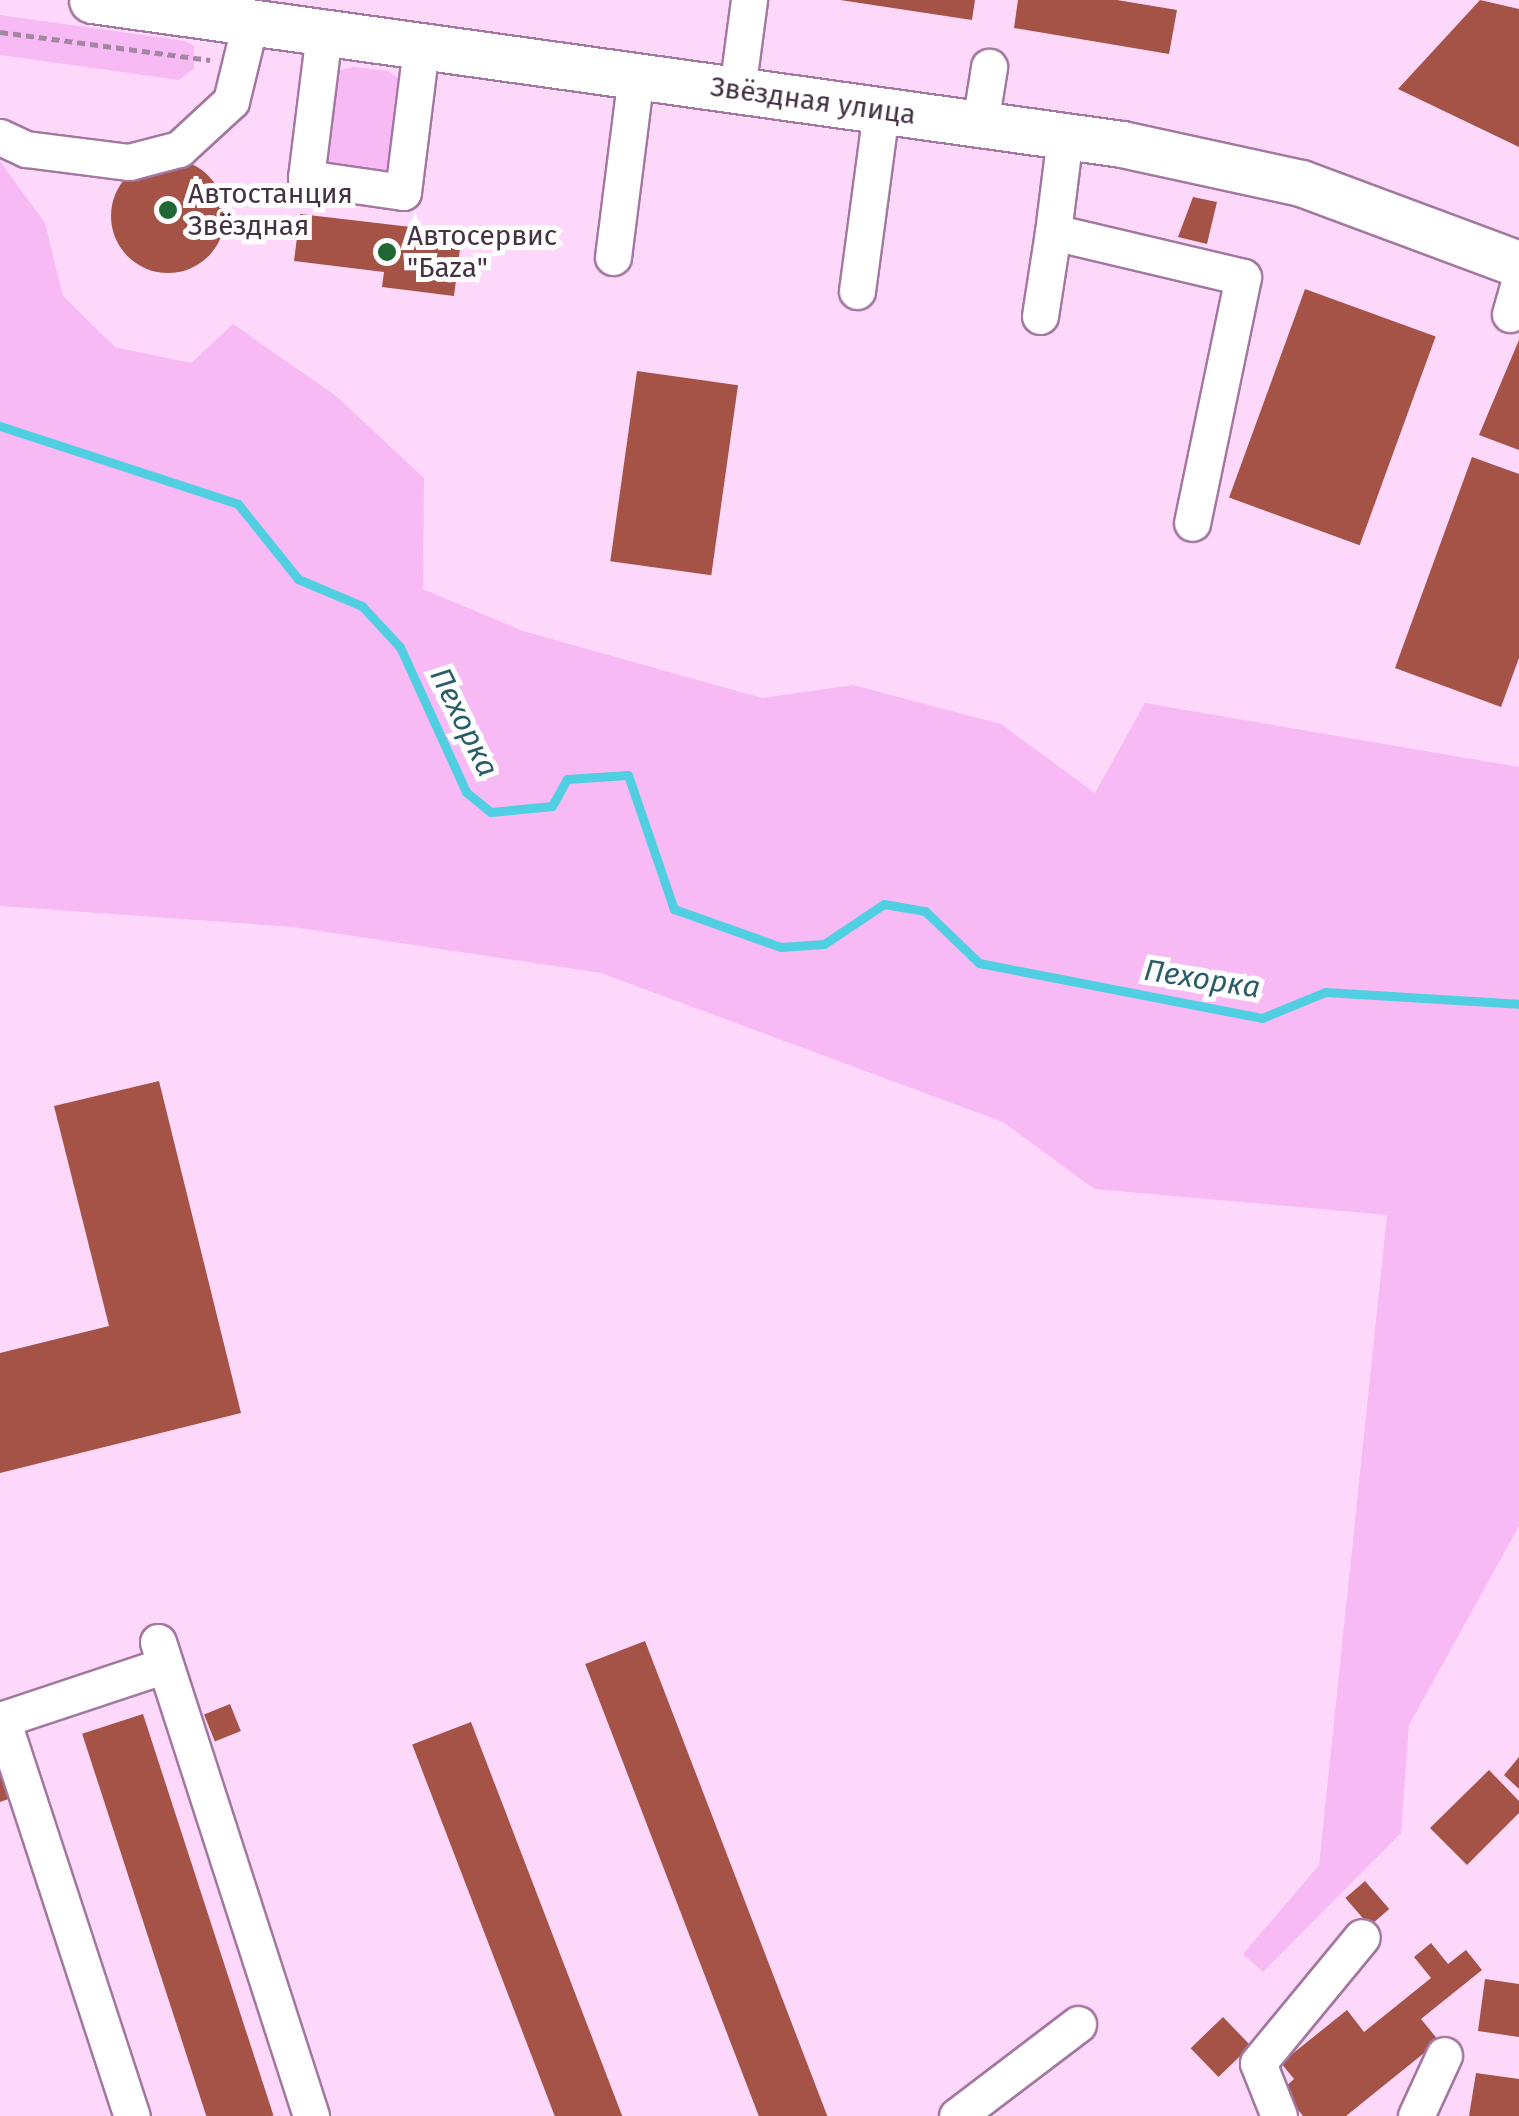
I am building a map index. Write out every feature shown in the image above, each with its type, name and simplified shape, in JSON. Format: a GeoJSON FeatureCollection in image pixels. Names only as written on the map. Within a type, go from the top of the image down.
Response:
{"type":"FeatureCollection","features":[{"type":"Feature","properties":{"kind":"main road","name":"Звёздная улица"},"geometry":{"type":"LineString","coordinates":[[92,0],[247,44],[324,34],[1065,136],[1301,183],[1519,264]]}},
{"type":"Feature","properties":{"kind":"lane"},"geometry":{"type":"LineString","coordinates":[[737,90],[749,0]]}},
{"type":"Feature","properties":{"kind":"lane"},"geometry":{"type":"LineString","coordinates":[[324,34],[306,178],[402,192],[421,47]]}},
{"type":"Feature","properties":{"kind":"lane"},"geometry":{"type":"LineString","coordinates":[[0,137],[26,149],[129,162],[179,149],[231,101],[247,44]]}},
{"type":"Feature","properties":{"kind":"lane"},"geometry":{"type":"LineString","coordinates":[[980,124],[989,67]]}},
{"type":"Feature","properties":{"kind":"lane"},"geometry":{"type":"LineString","coordinates":[[613,257],[636,76]]}},
{"type":"Feature","properties":{"kind":"lane"},"geometry":{"type":"LineString","coordinates":[[857,291],[881,110]]}},
{"type":"Feature","properties":{"kind":"lane"},"geometry":{"type":"LineString","coordinates":[[1040,316],[1065,136]]}},
{"type":"Feature","properties":{"kind":"lane"},"geometry":{"type":"LineString","coordinates":[[1053,232],[1243,278],[1192,522]]}},
{"type":"Feature","properties":{"kind":"lane"},"geometry":{"type":"LineString","coordinates":[[132,2116],[1,1719],[161,1653],[312,2116]]}},
{"type":"Feature","properties":{"kind":"lane"},"geometry":{"type":"LineString","coordinates":[[1279,2116],[1258,2063],[1362,1937]]}},
{"type":"Feature","properties":{"kind":"lane"},"geometry":{"type":"LineString","coordinates":[[956,2116],[1078,2024]]}},
{"type":"Feature","properties":{"kind":"lane"},"geometry":{"type":"LineString","coordinates":[[1416,2116],[1444,2055]]}},
{"type":"Feature","properties":{"kind":"path"},"geometry":{"type":"LineString","coordinates":[[0,32],[247,44]]}},
{"type":"Feature","properties":{"kind":"shaded area"},"geometry":{"type":"Polygon","coordinates":[[[0,15],[185,41],[194,46],[194,69],[179,80],[0,55],[0,15]]]}},
{"type":"Feature","properties":{"kind":"shaded area"},"geometry":{"type":"Polygon","coordinates":[[[354,67],[387,71],[399,78],[403,92],[393,157],[386,169],[372,173],[340,169],[327,161],[324,148],[333,82],[340,70],[354,67]]]}},
{"type":"Feature","properties":{"kind":"shaded area"},"geometry":{"type":"Polygon","coordinates":[[[0,161],[45,223],[63,296],[115,347],[191,363],[233,324],[336,396],[424,478],[423,589],[523,631],[762,698],[853,685],[1001,724],[1095,793],[1145,703],[1519,767],[1519,1526],[1409,1725],[1401,1833],[1263,1972],[1243,1954],[1319,1865],[1387,1215],[1094,1189],[1003,1122],[601,973],[293,927],[0,906],[0,161]]]}},
{"type":"Feature","properties":{"kind":"building"},"geometry":{"type":"Polygon","coordinates":[[[840,0],[975,0],[972,20],[840,0]]]}},
{"type":"Feature","properties":{"kind":"building"},"geometry":{"type":"Polygon","coordinates":[[[1018,0],[1117,0],[1177,10],[1169,54],[1014,28],[1018,0]]]}},
{"type":"Feature","properties":{"kind":"building"},"geometry":{"type":"Polygon","coordinates":[[[1480,0],[1519,9],[1519,147],[1398,89],[1480,0]]]}},
{"type":"Feature","properties":{"kind":"building","name":"Автостанция Звёздная"},"geometry":{"type":"Polygon","coordinates":[[[168,159],[190,163],[209,175],[221,194],[225,216],[221,238],[209,257],[190,269],[168,273],[146,269],[127,257],[115,238],[111,216],[115,194],[127,175],[146,163],[168,159]]]}},
{"type":"Feature","properties":{"kind":"building"},"geometry":{"type":"Polygon","coordinates":[[[1193,197],[1217,202],[1207,244],[1178,237],[1193,197]]]}},
{"type":"Feature","properties":{"kind":"building"},"geometry":{"type":"Polygon","coordinates":[[[300,214],[462,233],[454,296],[382,287],[384,272],[294,261],[300,214]]]}},
{"type":"Feature","properties":{"kind":"building"},"geometry":{"type":"Polygon","coordinates":[[[1305,289],[1436,337],[1360,545],[1229,498],[1305,289]]]}},
{"type":"Feature","properties":{"kind":"building"},"geometry":{"type":"Polygon","coordinates":[[[1519,340],[1519,450],[1479,435],[1519,340]]]}},
{"type":"Feature","properties":{"kind":"building"},"geometry":{"type":"Polygon","coordinates":[[[637,371],[738,385],[711,575],[610,561],[637,371]]]}},
{"type":"Feature","properties":{"kind":"building"},"geometry":{"type":"Polygon","coordinates":[[[1472,457],[1519,474],[1519,658],[1501,707],[1395,668],[1472,457]]]}},
{"type":"Feature","properties":{"kind":"building"},"geometry":{"type":"Polygon","coordinates":[[[159,1081],[241,1413],[0,1473],[0,1353],[109,1326],[54,1106],[159,1081]]]}},
{"type":"Feature","properties":{"kind":"building"},"geometry":{"type":"Polygon","coordinates":[[[645,1641],[827,2116],[759,2116],[585,1664],[645,1641]]]}},
{"type":"Feature","properties":{"kind":"building"},"geometry":{"type":"Polygon","coordinates":[[[230,1704],[241,1731],[215,1741],[204,1714],[230,1704]]]}},
{"type":"Feature","properties":{"kind":"building"},"geometry":{"type":"Polygon","coordinates":[[[143,1714],[273,2115],[206,2116],[82,1734],[143,1714]]]}},
{"type":"Feature","properties":{"kind":"building"},"geometry":{"type":"Polygon","coordinates":[[[471,1722],[622,2116],[555,2116],[412,1745],[471,1722]]]}},
{"type":"Feature","properties":{"kind":"building"},"geometry":{"type":"Polygon","coordinates":[[[1519,1757],[1519,1789],[1504,1775],[1519,1757]]]}},
{"type":"Feature","properties":{"kind":"building"},"geometry":{"type":"Polygon","coordinates":[[[5,1770],[14,1797],[0,1802],[0,1771],[5,1770]]]}},
{"type":"Feature","properties":{"kind":"building"},"geometry":{"type":"Polygon","coordinates":[[[1489,1770],[1519,1801],[1519,1813],[1467,1865],[1430,1828],[1489,1770]]]}},
{"type":"Feature","properties":{"kind":"building"},"geometry":{"type":"Polygon","coordinates":[[[1365,1881],[1389,1909],[1370,1926],[1345,1898],[1365,1881]]]}},
{"type":"Feature","properties":{"kind":"building"},"geometry":{"type":"Polygon","coordinates":[[[1431,1943],[1448,1964],[1466,1950],[1482,1970],[1421,2019],[1439,2041],[1346,2116],[1303,2116],[1282,2090],[1294,2079],[1281,2063],[1347,2010],[1364,2032],[1431,1978],[1414,1957],[1431,1943]]]}},
{"type":"Feature","properties":{"kind":"building"},"geometry":{"type":"Polygon","coordinates":[[[1485,1979],[1519,1984],[1519,2037],[1478,2031],[1485,1979]]]}},
{"type":"Feature","properties":{"kind":"building"},"geometry":{"type":"Polygon","coordinates":[[[1223,2017],[1251,2046],[1218,2077],[1191,2048],[1223,2017]]]}},
{"type":"Feature","properties":{"kind":"building"},"geometry":{"type":"Polygon","coordinates":[[[1476,2073],[1519,2079],[1519,2116],[1469,2116],[1476,2073]]]}},
{"type":"Feature","properties":{"kind":"waterway","name":"Пехорка"},"geometry":{"type":"LineString","coordinates":[[0,426],[238,504],[298,579],[362,606],[400,647],[466,792],[491,812],[552,806],[567,779],[628,775],[674,909],[781,947],[824,944],[884,904],[925,911],[979,963],[1262,1018],[1325,992],[1519,1004]]}},
{"type":"Feature","properties":{"kind":"place","name":"Автостанция Звёздная"},"geometry":{"type":"Point","coordinates":[168,210]}},
{"type":"Feature","properties":{"kind":"place","name":"Автосервис \"Баzа\""},"geometry":{"type":"Point","coordinates":[387,252]}}]}
